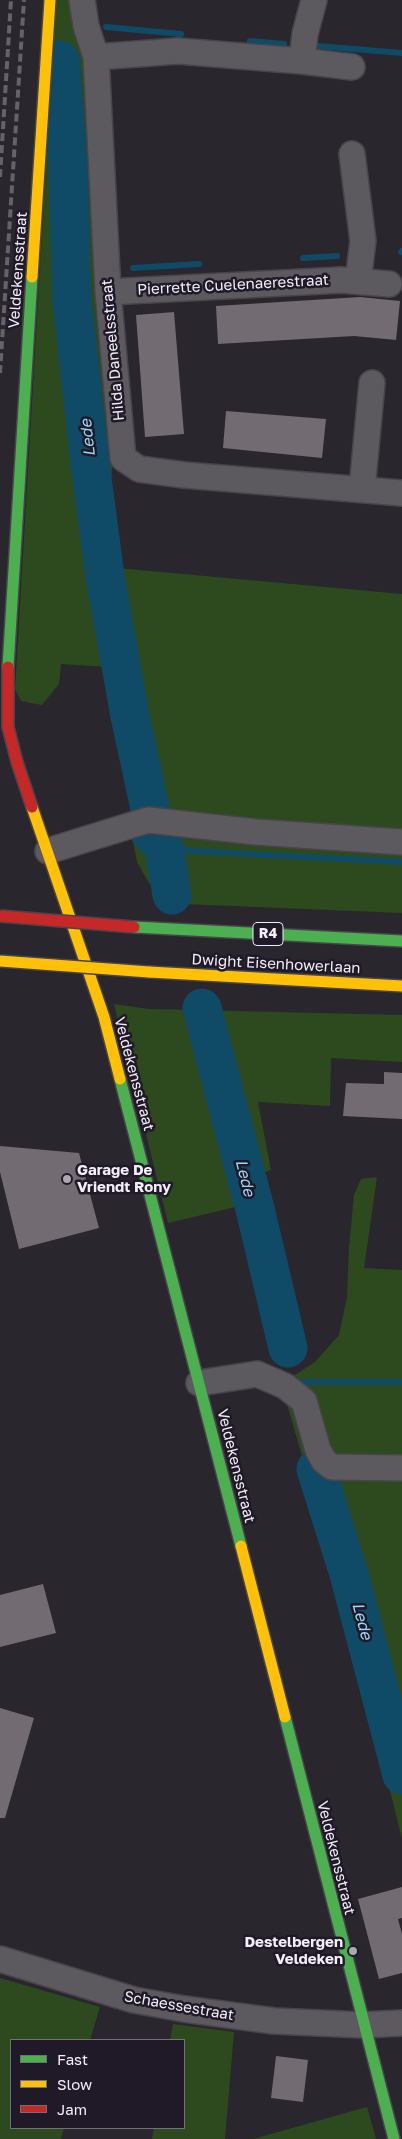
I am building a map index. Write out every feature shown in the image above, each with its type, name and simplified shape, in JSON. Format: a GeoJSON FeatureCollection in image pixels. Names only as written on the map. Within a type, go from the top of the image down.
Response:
{"type":"FeatureCollection","features":[{"type":"Feature","properties":{"kind":"main road","name":"Veldekensstraat"},"geometry":{"type":"LineString","coordinates":[[50,0],[7,677],[8,727],[17,762],[104,1017],[394,2139]]}},
{"type":"Feature","properties":{"kind":"main road","name":"Dwight Eisenhowerlaan"},"geometry":{"type":"LineString","coordinates":[[0,916],[134,927],[402,941]]}},
{"type":"Feature","properties":{"kind":"main road","name":"Dwight Eisenhowerlaan"},"geometry":{"type":"LineString","coordinates":[[0,962],[402,986]]}},
{"type":"Feature","properties":{"kind":"street","name":"Hilda Daneelsstraat"},"geometry":{"type":"LineString","coordinates":[[82,0],[86,26],[96,57],[108,292],[123,458],[139,469],[184,475],[402,493]]}},
{"type":"Feature","properties":{"kind":"street"},"geometry":{"type":"LineString","coordinates":[[302,61],[305,34],[314,0]]}},
{"type":"Feature","properties":{"kind":"street"},"geometry":{"type":"LineString","coordinates":[[96,57],[178,51],[352,67]]}},
{"type":"Feature","properties":{"kind":"street"},"geometry":{"type":"LineString","coordinates":[[352,154],[363,241],[358,281]]}},
{"type":"Feature","properties":{"kind":"street","name":"Pierrette Cuelenaerestraat"},"geometry":{"type":"LineString","coordinates":[[108,292],[341,280],[389,284]]}},
{"type":"Feature","properties":{"kind":"street"},"geometry":{"type":"LineString","coordinates":[[362,489],[372,383]]}},
{"type":"Feature","properties":{"kind":"street"},"geometry":{"type":"LineString","coordinates":[[48,851],[148,820],[256,832],[402,842]]}},
{"type":"Feature","properties":{"kind":"street"},"geometry":{"type":"LineString","coordinates":[[199,1382],[257,1374],[285,1386],[304,1401],[318,1450],[324,1461],[332,1467],[402,1468]]}},
{"type":"Feature","properties":{"kind":"street","name":"Schaessestraat"},"geometry":{"type":"LineString","coordinates":[[0,1959],[134,2000],[176,2008],[274,2021],[363,2025],[402,2023]]}},
{"type":"Feature","properties":{"kind":"green space"},"geometry":{"type":"Polygon","coordinates":[[[56,0],[73,0],[87,50],[113,450],[106,567],[402,594],[402,913],[185,904],[159,900],[137,862],[132,835],[141,669],[61,664],[59,684],[42,705],[21,701],[15,689],[56,0]]]}},
{"type":"Feature","properties":{"kind":"green space"},"geometry":{"type":"Polygon","coordinates":[[[114,1004],[149,1009],[402,1015],[402,1062],[331,1058],[330,1106],[258,1102],[271,1170],[240,1181],[244,1205],[168,1223],[114,1004]]]}},
{"type":"Feature","properties":{"kind":"green space"},"geometry":{"type":"Polygon","coordinates":[[[377,1177],[364,1268],[402,1270],[402,1839],[334,1565],[281,1384],[315,1362],[339,1335],[347,1297],[354,1195],[361,1179],[377,1177]]]}},
{"type":"Feature","properties":{"kind":"green space"},"geometry":{"type":"Polygon","coordinates":[[[0,1978],[100,2007],[90,2039],[10,2039],[10,2129],[64,2129],[61,2139],[0,2139],[0,1978]]]}},
{"type":"Feature","properties":{"kind":"green space"},"geometry":{"type":"Polygon","coordinates":[[[173,2024],[234,2032],[225,2139],[152,2139],[154,2129],[185,2129],[185,2039],[170,2039],[173,2024]]]}},
{"type":"Feature","properties":{"kind":"green space"},"geometry":{"type":"Polygon","coordinates":[[[367,2107],[376,2139],[253,2139],[367,2107]]]}},
{"type":"Feature","properties":{"kind":"building"},"geometry":{"type":"Polygon","coordinates":[[[360,297],[400,301],[396,340],[354,336],[218,344],[216,306],[360,297]]]}},
{"type":"Feature","properties":{"kind":"building"},"geometry":{"type":"Polygon","coordinates":[[[174,312],[184,434],[145,437],[136,315],[174,312]]]}},
{"type":"Feature","properties":{"kind":"building"},"geometry":{"type":"Polygon","coordinates":[[[226,411],[326,419],[322,458],[223,448],[226,411]]]}},
{"type":"Feature","properties":{"kind":"building"},"geometry":{"type":"Polygon","coordinates":[[[384,1072],[402,1073],[402,1119],[343,1116],[346,1083],[384,1084],[384,1072]]]}},
{"type":"Feature","properties":{"kind":"building"},"geometry":{"type":"Polygon","coordinates":[[[0,1146],[79,1153],[99,1228],[19,1249],[0,1172],[0,1146]]]}},
{"type":"Feature","properties":{"kind":"building"},"geometry":{"type":"Polygon","coordinates":[[[43,1584],[56,1633],[0,1647],[0,1595],[43,1584]]]}},
{"type":"Feature","properties":{"kind":"building"},"geometry":{"type":"Polygon","coordinates":[[[0,1708],[34,1718],[5,1818],[0,1818],[0,1708]]]}},
{"type":"Feature","properties":{"kind":"building"},"geometry":{"type":"Polygon","coordinates":[[[402,1887],[402,1918],[398,1919],[402,1934],[402,1973],[379,1979],[358,1899],[402,1887]]]}},
{"type":"Feature","properties":{"kind":"building"},"geometry":{"type":"Polygon","coordinates":[[[276,2056],[308,2060],[303,2102],[271,2098],[276,2056]]]}},
{"type":"Feature","properties":{"kind":"waterway"},"geometry":{"type":"LineString","coordinates":[[106,27],[181,34]]}},
{"type":"Feature","properties":{"kind":"waterway"},"geometry":{"type":"LineString","coordinates":[[250,41],[284,44]]}},
{"type":"Feature","properties":{"kind":"waterway"},"geometry":{"type":"LineString","coordinates":[[318,46],[402,53]]}},
{"type":"Feature","properties":{"kind":"waterway","name":"Lede"},"geometry":{"type":"LineString","coordinates":[[60,60],[68,161],[72,299],[90,463],[105,576],[130,716],[151,813]]}},
{"type":"Feature","properties":{"kind":"waterway"},"geometry":{"type":"LineString","coordinates":[[303,258],[337,256]]}},
{"type":"Feature","properties":{"kind":"waterway"},"geometry":{"type":"LineString","coordinates":[[133,268],[199,264]]}},
{"type":"Feature","properties":{"kind":"waterway","name":"Lede"},"geometry":{"type":"LineString","coordinates":[[149,831],[164,847],[172,895]]}},
{"type":"Feature","properties":{"kind":"waterway"},"geometry":{"type":"LineString","coordinates":[[164,847],[192,851],[402,862]]}},
{"type":"Feature","properties":{"kind":"waterway","name":"Lede"},"geometry":{"type":"LineString","coordinates":[[202,1008],[255,1209],[288,1348]]}},
{"type":"Feature","properties":{"kind":"waterway"},"geometry":{"type":"LineString","coordinates":[[295,1382],[402,1382]]}},
{"type":"Feature","properties":{"kind":"waterway","name":"Lede"},"geometry":{"type":"LineString","coordinates":[[316,1469],[349,1574],[402,1775]]}},
{"type":"Feature","properties":{"kind":"railway"},"geometry":{"type":"LineString","coordinates":[[0,177],[11,0]]}},
{"type":"Feature","properties":{"kind":"railway"},"geometry":{"type":"LineString","coordinates":[[0,373],[24,0]]}},
{"type":"Feature","properties":{"kind":"traffic: fast"},"geometry":{"type":"LineString","coordinates":[[8,667],[32,277]]}},
{"type":"Feature","properties":{"kind":"traffic: fast"},"geometry":{"type":"LineString","coordinates":[[134,927],[402,941]]}},
{"type":"Feature","properties":{"kind":"traffic: fast"},"geometry":{"type":"LineString","coordinates":[[120,1079],[241,1546]]}},
{"type":"Feature","properties":{"kind":"traffic: fast"},"geometry":{"type":"LineString","coordinates":[[285,1717],[394,2139]]}},
{"type":"Feature","properties":{"kind":"traffic: slow"},"geometry":{"type":"LineString","coordinates":[[32,277],[50,0]]}},
{"type":"Feature","properties":{"kind":"traffic: slow"},"geometry":{"type":"LineString","coordinates":[[32,807],[104,1017],[120,1079]]}},
{"type":"Feature","properties":{"kind":"traffic: slow"},"geometry":{"type":"LineString","coordinates":[[0,961],[149,972]]}},
{"type":"Feature","properties":{"kind":"traffic: slow"},"geometry":{"type":"LineString","coordinates":[[149,972],[402,986]]}},
{"type":"Feature","properties":{"kind":"traffic: slow"},"geometry":{"type":"LineString","coordinates":[[241,1546],[285,1717]]}},
{"type":"Feature","properties":{"kind":"traffic: jam"},"geometry":{"type":"LineString","coordinates":[[8,667],[8,727],[32,807]]}},
{"type":"Feature","properties":{"kind":"traffic: jam"},"geometry":{"type":"LineString","coordinates":[[0,916],[134,927]]}},
{"type":"Feature","properties":{"kind":"place","name":"Garage De Vriendt Rony"},"geometry":{"type":"Point","coordinates":[67,1179]}},
{"type":"Feature","properties":{"kind":"place","name":"Destelbergen Veldeken"},"geometry":{"type":"Point","coordinates":[353,1951]}}]}
